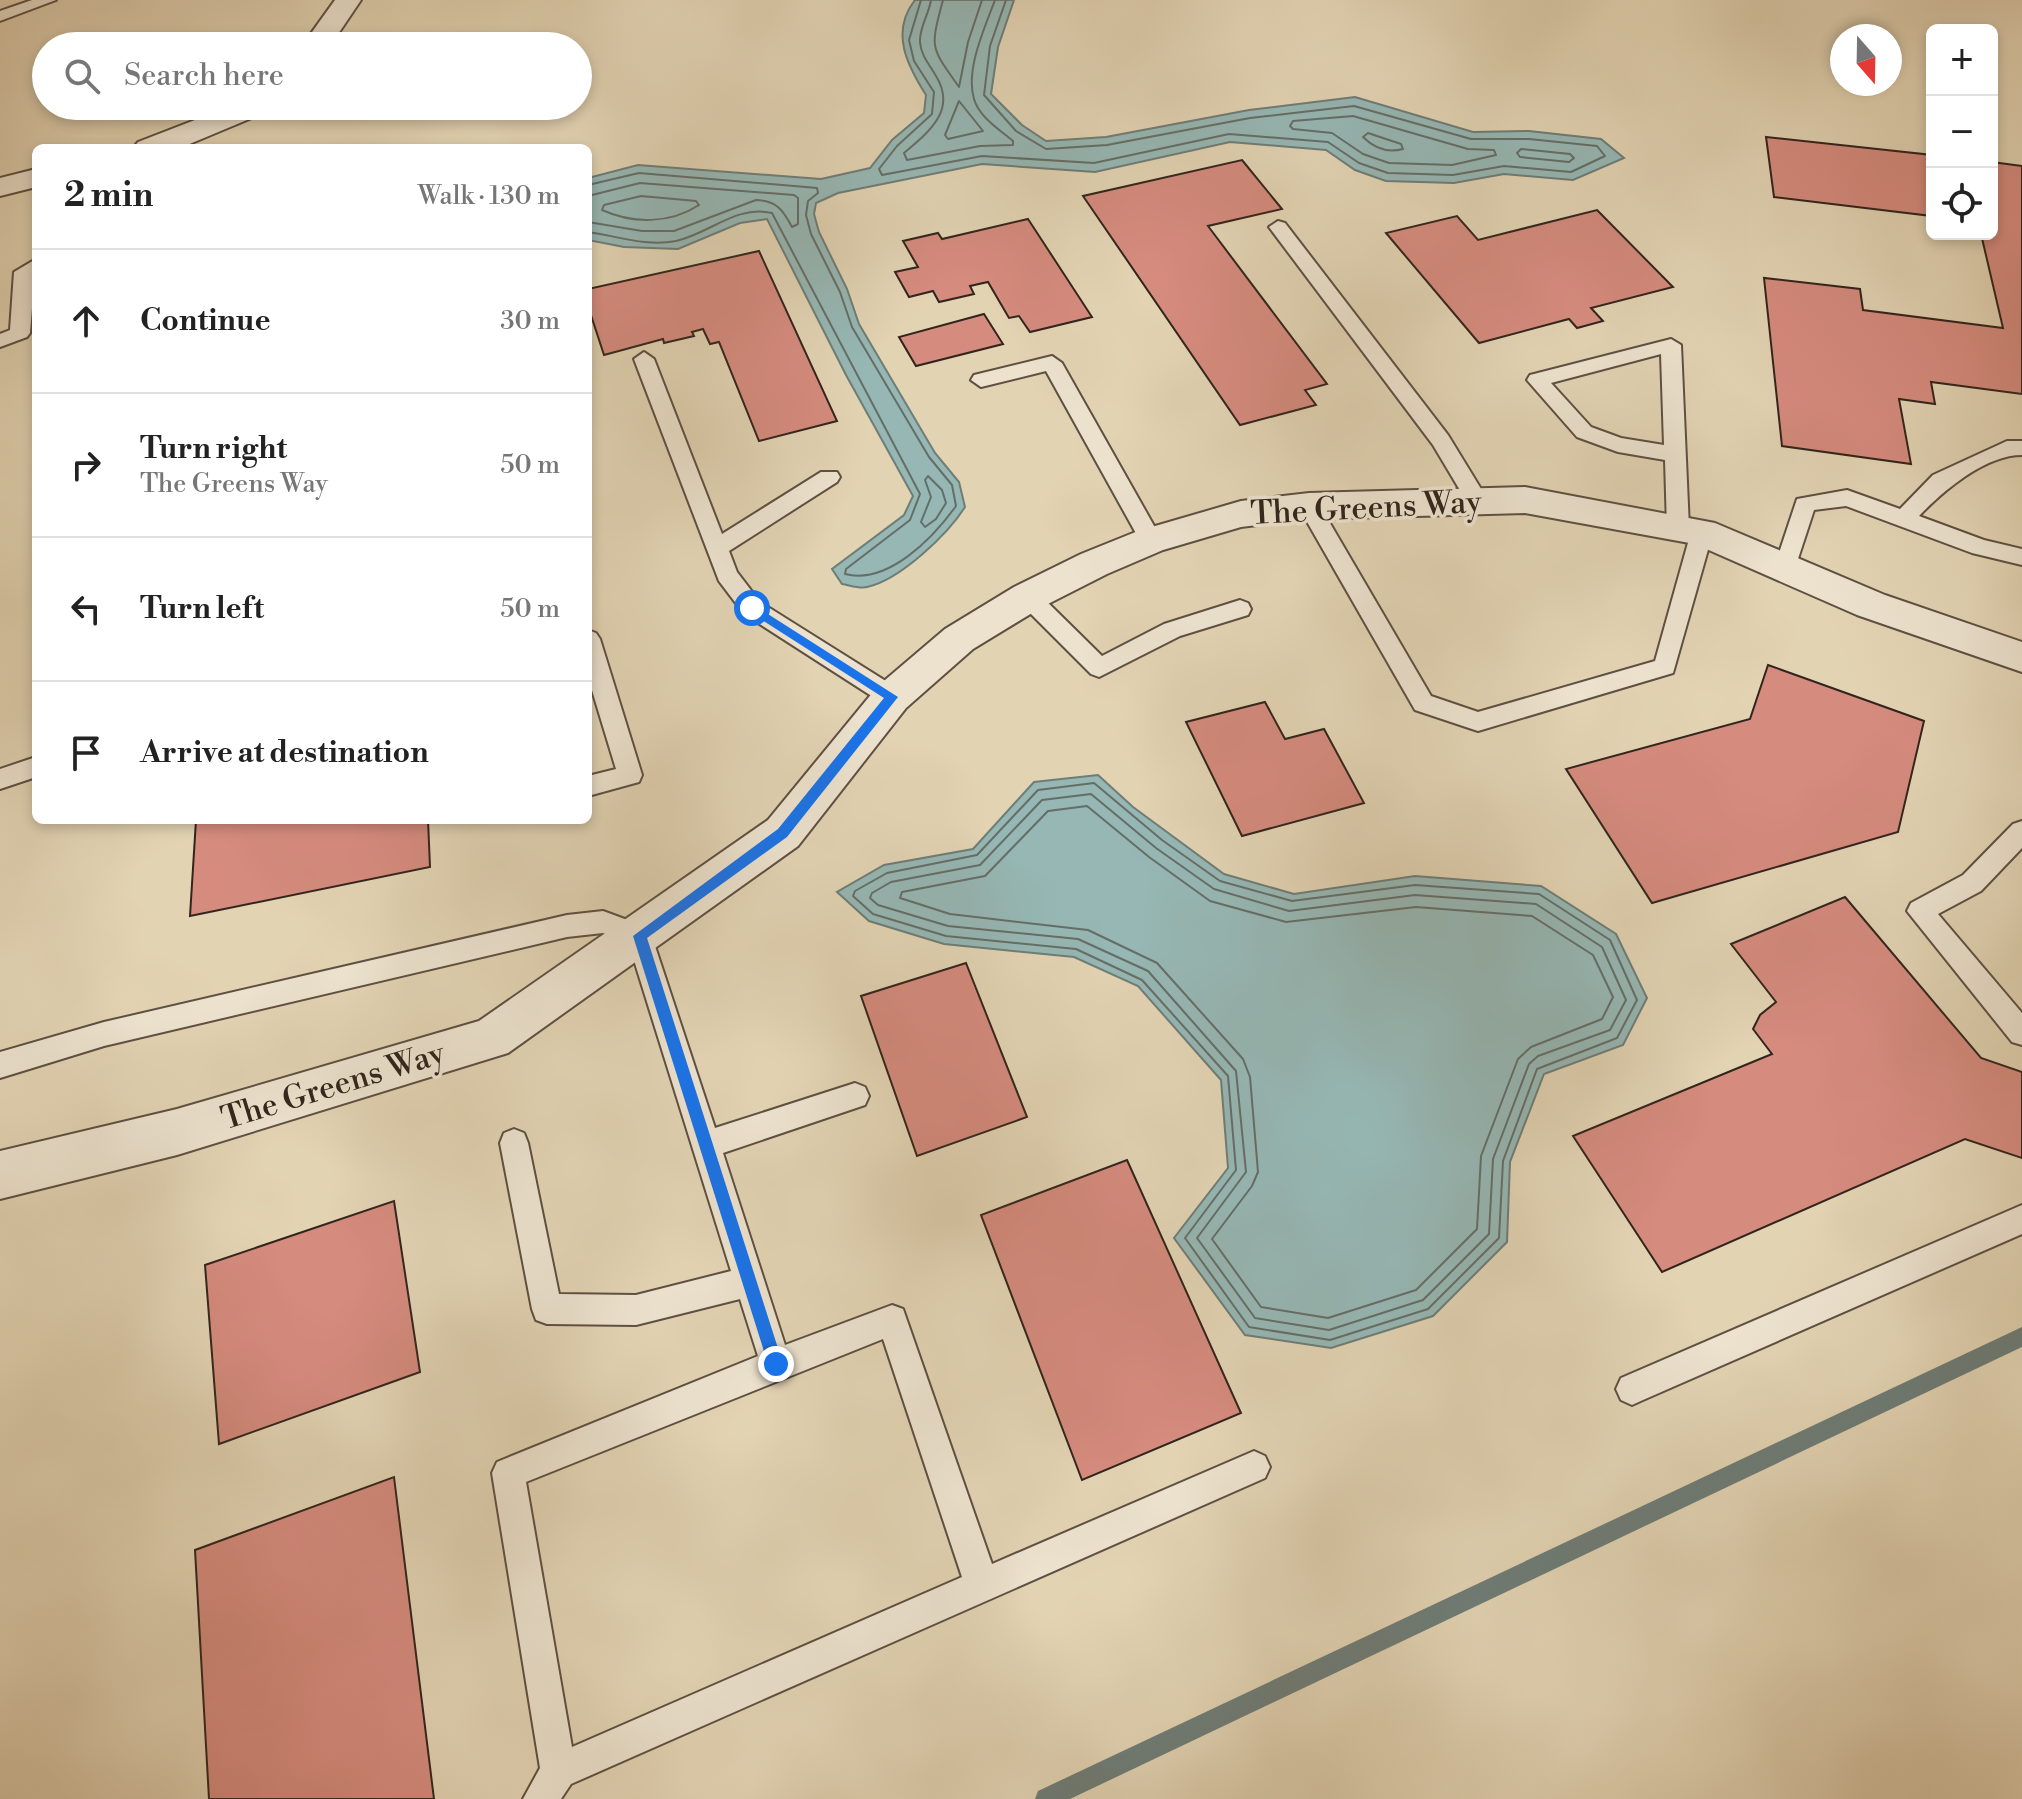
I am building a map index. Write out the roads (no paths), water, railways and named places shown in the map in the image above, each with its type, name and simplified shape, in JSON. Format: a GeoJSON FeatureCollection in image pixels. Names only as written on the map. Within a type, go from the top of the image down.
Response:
{"type":"FeatureCollection","features":[{"type":"Feature","properties":{"kind":"street"},"geometry":{"type":"LineString","coordinates":[[326,32],[348,0]]}},
{"type":"Feature","properties":{"kind":"street"},"geometry":{"type":"LineString","coordinates":[[162,144],[223,120]]}},
{"type":"Feature","properties":{"kind":"street"},"geometry":{"type":"LineString","coordinates":[[0,187],[32,179]]}},
{"type":"Feature","properties":{"kind":"street","name":"The Greens Way"},"geometry":{"type":"LineString","coordinates":[[0,1175],[177,1132],[492,1038],[783,833],[892,697],[959,639],[1028,597],[1151,540],[1241,514],[1309,506],[1525,500],[1690,530],[1871,605],[2022,657]]}},
{"type":"Feature","properties":{"kind":"lane"},"geometry":{"type":"LineString","coordinates":[[0,16],[48,0]]}},
{"type":"Feature","properties":{"kind":"lane"},"geometry":{"type":"LineString","coordinates":[[1278,227],[1441,440],[1478,502]]}},
{"type":"Feature","properties":{"kind":"lane"},"geometry":{"type":"LineString","coordinates":[[0,341],[20,333],[23,272],[32,267]]}},
{"type":"Feature","properties":{"kind":"lane"},"geometry":{"type":"LineString","coordinates":[[1309,506],[1423,703],[1478,722],[1665,667],[1690,530],[1675,454],[1671,345],[1537,380],[1584,432],[1618,445],[1675,454]]}},
{"type":"Feature","properties":{"kind":"lane"},"geometry":{"type":"LineString","coordinates":[[644,359],[727,575],[752,608],[892,697]]}},
{"type":"Feature","properties":{"kind":"lane"},"geometry":{"type":"LineString","coordinates":[[981,380],[1052,363],[1151,540]]}},
{"type":"Feature","properties":{"kind":"lane"},"geometry":{"type":"LineString","coordinates":[[1904,518],[1941,480],[2007,448],[2022,448]]}},
{"type":"Feature","properties":{"kind":"lane"},"geometry":{"type":"LineString","coordinates":[[717,548],[829,477]]}},
{"type":"Feature","properties":{"kind":"lane"},"geometry":{"type":"LineString","coordinates":[[1785,568],[1805,504],[1847,498],[1980,547],[2022,557]]}},
{"type":"Feature","properties":{"kind":"lane"},"geometry":{"type":"LineString","coordinates":[[1028,597],[1099,668],[1172,630],[1240,609]]}},
{"type":"Feature","properties":{"kind":"lane"},"geometry":{"type":"LineString","coordinates":[[592,652],[630,775],[592,785]]}},
{"type":"Feature","properties":{"kind":"lane"},"geometry":{"type":"LineString","coordinates":[[0,779],[32,768]]}},
{"type":"Feature","properties":{"kind":"lane"},"geometry":{"type":"LineString","coordinates":[[2022,831],[1972,883],[1920,911],[2022,1033]]}},
{"type":"Feature","properties":{"kind":"lane"},"geometry":{"type":"LineString","coordinates":[[0,1065],[120,1031],[552,929],[603,922],[640,936],[776,1364]]}},
{"type":"Feature","properties":{"kind":"lane"},"geometry":{"type":"LineString","coordinates":[[706,1145],[855,1096]]}},
{"type":"Feature","properties":{"kind":"lane"},"geometry":{"type":"LineString","coordinates":[[514,1143],[547,1309],[636,1310],[749,1282]]}},
{"type":"Feature","properties":{"kind":"lane"},"geometry":{"type":"LineString","coordinates":[[1632,1389],[2022,1219]]}},
{"type":"Feature","properties":{"kind":"lane"},"geometry":{"type":"LineString","coordinates":[[982,1585],[892,1320],[508,1473],[550,1785],[982,1585],[1254,1467]]}},
{"type":"Feature","properties":{"kind":"water"},"geometry":{"type":"Polygon","coordinates":[[[915,0],[1014,0],[998,47],[991,94],[1022,125],[1046,141],[1106,137],[1249,110],[1355,97],[1473,132],[1529,131],[1601,139],[1624,158],[1573,180],[1504,174],[1454,183],[1386,181],[1355,170],[1326,150],[1230,142],[1095,172],[982,164],[838,193],[816,203],[814,214],[819,232],[847,289],[859,324],[935,453],[959,482],[965,507],[935,542],[894,575],[864,587],[842,584],[832,569],[904,515],[913,496],[846,375],[767,219],[740,223],[678,249],[624,247],[592,241],[592,177],[638,165],[821,179],[870,168],[892,140],[924,113],[926,95],[908,60],[902,36],[908,12],[915,0]]]}},
{"type":"Feature","properties":{"kind":"water"},"geometry":{"type":"Polygon","coordinates":[[[1098,775],[1133,807],[1224,874],[1294,894],[1415,876],[1541,886],[1616,934],[1647,998],[1623,1045],[1544,1074],[1510,1162],[1507,1242],[1433,1316],[1331,1348],[1245,1335],[1174,1238],[1228,1168],[1221,1080],[1138,986],[1074,957],[944,944],[869,921],[837,892],[884,865],[973,849],[1034,782],[1098,775]]]}},
{"type":"Feature","properties":{"kind":"waterway"},"geometry":{"type":"LineString","coordinates":[[1046,1799],[2022,1337]]}}]}
